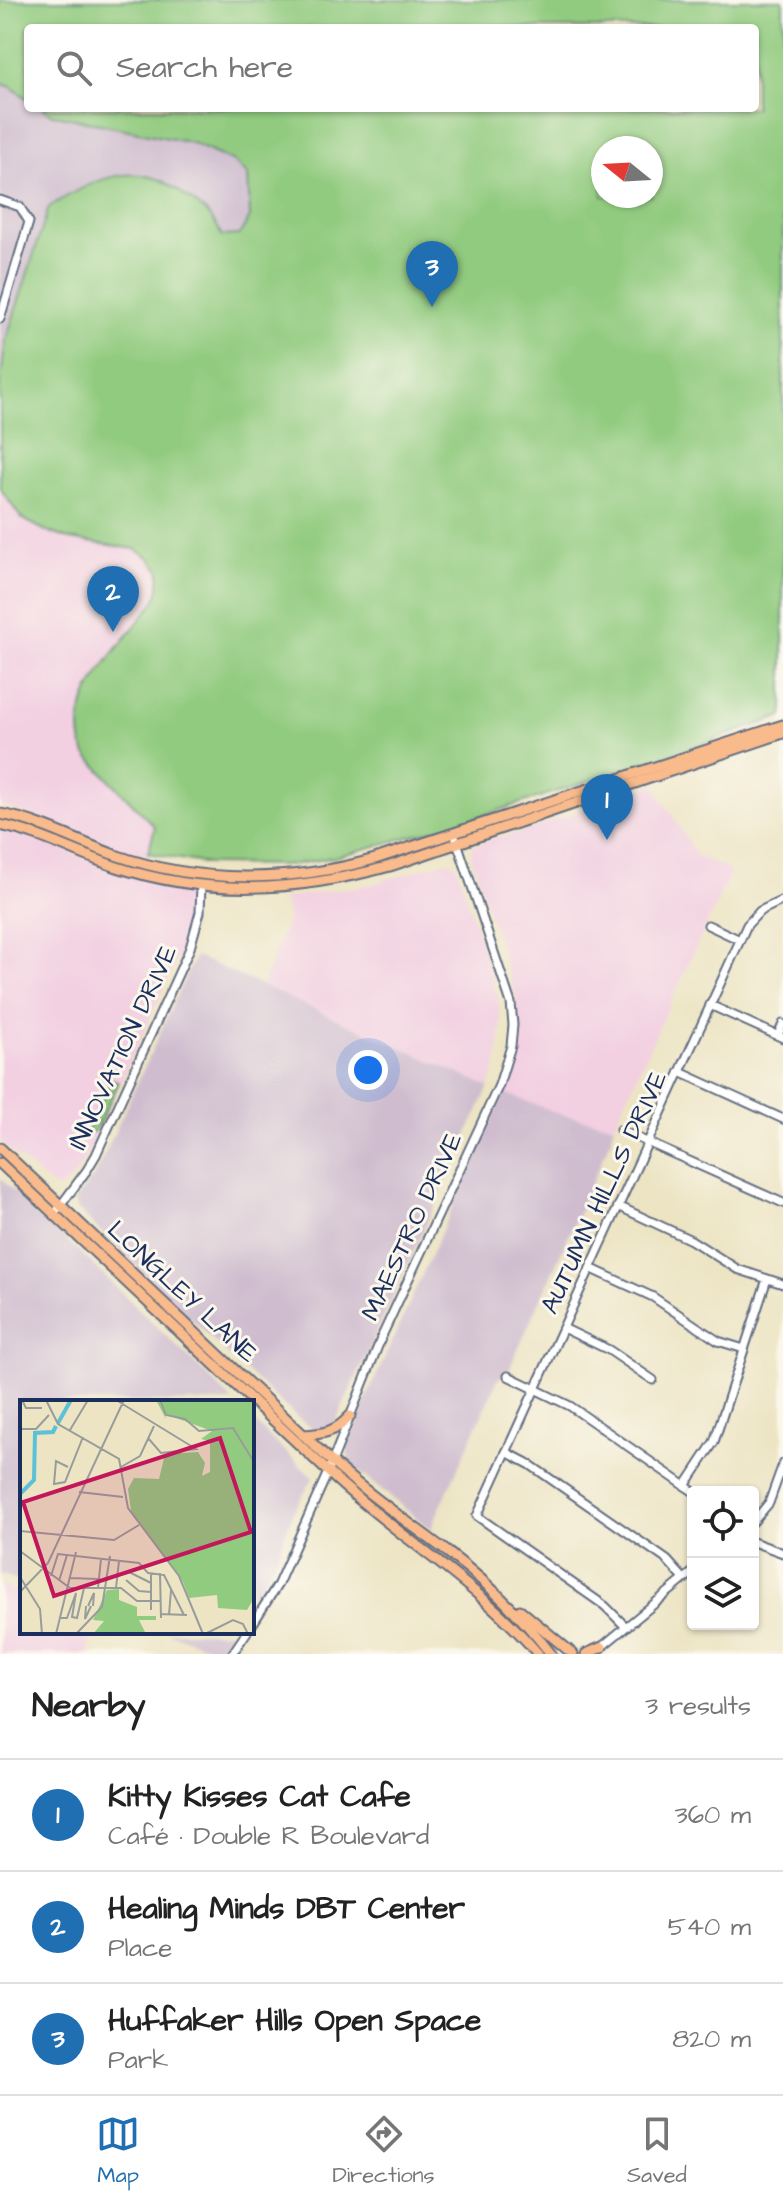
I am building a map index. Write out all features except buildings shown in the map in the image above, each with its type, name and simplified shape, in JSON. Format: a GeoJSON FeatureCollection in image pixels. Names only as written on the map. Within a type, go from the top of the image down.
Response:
{"type":"FeatureCollection","features":[{"type":"Feature","properties":{"kind":"main road"},"geometry":{"type":"LineString","coordinates":[[0,825],[35,833],[130,871],[201,885],[264,888],[322,882],[390,866],[455,838],[783,725]]}},
{"type":"Feature","properties":{"kind":"main road"},"geometry":{"type":"LineString","coordinates":[[0,814],[38,823],[99,849],[169,869],[226,876],[281,876],[338,869],[455,838],[783,733]]}},
{"type":"Feature","properties":{"kind":"main road","name":"LONGLEY LANE"},"geometry":{"type":"LineString","coordinates":[[0,1148],[303,1435],[356,1498],[476,1590],[538,1654]]}},
{"type":"Feature","properties":{"kind":"main road","name":"LONGLEY LANE"},"geometry":{"type":"LineString","coordinates":[[0,1163],[330,1467],[450,1554],[488,1587],[551,1654]]}},
{"type":"Feature","properties":{"kind":"main road"},"geometry":{"type":"LineString","coordinates":[[303,1435],[331,1432],[350,1416]]}},
{"type":"Feature","properties":{"kind":"main road"},"geometry":{"type":"LineString","coordinates":[[488,1587],[573,1654]]}},
{"type":"Feature","properties":{"kind":"main road"},"geometry":{"type":"LineString","coordinates":[[586,1654],[597,1652]]}},
{"type":"Feature","properties":{"kind":"street"},"geometry":{"type":"LineString","coordinates":[[0,200],[20,207],[29,222],[0,319]]}},
{"type":"Feature","properties":{"kind":"street","name":"MAESTRO DRIVE"},"geometry":{"type":"LineString","coordinates":[[254,1622],[273,1593],[330,1467],[382,1336],[499,1085],[511,1046],[513,1025],[510,998],[455,838]]}},
{"type":"Feature","properties":{"kind":"street","name":"INNOVATION DRIVE"},"geometry":{"type":"LineString","coordinates":[[54,1214],[96,1155],[190,948],[200,912],[201,885]]}},
{"type":"Feature","properties":{"kind":"street","name":"AUTUMN HILLS DRIVE"},"geometry":{"type":"LineString","coordinates":[[626,1627],[605,1606],[477,1516],[740,940],[753,918],[767,906],[783,900]]}},
{"type":"Feature","properties":{"kind":"street"},"geometry":{"type":"LineString","coordinates":[[708,925],[740,940]]}},
{"type":"Feature","properties":{"kind":"street"},"geometry":{"type":"LineString","coordinates":[[710,1005],[780,1037],[783,1024]]}},
{"type":"Feature","properties":{"kind":"street"},"geometry":{"type":"LineString","coordinates":[[680,1072],[783,1119]]}},
{"type":"Feature","properties":{"kind":"street"},"geometry":{"type":"LineString","coordinates":[[620,1130],[783,1203]]}},
{"type":"Feature","properties":{"kind":"street"},"geometry":{"type":"LineString","coordinates":[[618,1206],[691,1240],[729,1265],[783,1284]]}},
{"type":"Feature","properties":{"kind":"street"},"geometry":{"type":"LineString","coordinates":[[590,1268],[653,1297],[709,1336],[744,1349]]}},
{"type":"Feature","properties":{"kind":"street"},"geometry":{"type":"LineString","coordinates":[[508,1376],[570,1406],[685,1486],[714,1442],[767,1279]]}},
{"type":"Feature","properties":{"kind":"street"},"geometry":{"type":"LineString","coordinates":[[563,1328],[609,1350],[653,1380]]}},
{"type":"Feature","properties":{"kind":"street"},"geometry":{"type":"LineString","coordinates":[[506,1452],[529,1464],[667,1560],[684,1579]]}},
{"type":"Feature","properties":{"kind":"street"},"geometry":{"type":"LineString","coordinates":[[759,1515],[769,1503],[783,1464]]}},
{"type":"Feature","properties":{"kind":"street"},"geometry":{"type":"LineString","coordinates":[[759,1544],[783,1553]]}},
{"type":"Feature","properties":{"kind":"street"},"geometry":{"type":"LineString","coordinates":[[597,1652],[687,1577]]}},
{"type":"Feature","properties":{"kind":"street"},"geometry":{"type":"LineString","coordinates":[[232,1654],[246,1634]]}},
{"type":"Feature","properties":{"kind":"shaded area"},"geometry":{"type":"Polygon","coordinates":[[[0,83],[24,96],[24,112],[48,112],[192,143],[234,162],[248,175],[250,217],[239,235],[222,236],[216,222],[165,182],[150,177],[126,175],[49,207],[6,340],[0,384],[0,83]]]}},
{"type":"Feature","properties":{"kind":"shaded area"},"geometry":{"type":"Polygon","coordinates":[[[0,488],[21,518],[135,549],[150,558],[160,571],[157,596],[106,663],[81,708],[79,722],[86,755],[155,827],[147,857],[94,842],[36,816],[0,806],[0,488]]]}},
{"type":"Feature","properties":{"kind":"shaded area"},"geometry":{"type":"Polygon","coordinates":[[[653,784],[697,856],[728,869],[730,874],[614,1125],[560,1114],[504,1093],[518,1042],[515,996],[471,850],[473,846],[519,833],[653,784]]]}},
{"type":"Feature","properties":{"kind":"shaded area"},"geometry":{"type":"Polygon","coordinates":[[[0,829],[36,838],[123,873],[187,891],[194,899],[184,944],[89,1152],[72,1179],[61,1188],[53,1187],[0,1142],[0,829]]]}},
{"type":"Feature","properties":{"kind":"shaded area"},"geometry":{"type":"Polygon","coordinates":[[[447,861],[457,868],[497,994],[500,1040],[496,1068],[489,1087],[262,986],[288,919],[283,898],[370,885],[447,861]]]}},
{"type":"Feature","properties":{"kind":"shaded area"},"geometry":{"type":"Polygon","coordinates":[[[195,956],[489,1087],[337,1419],[332,1426],[319,1430],[305,1424],[238,1364],[75,1205],[75,1200],[94,1176],[103,1158],[195,956]]]}},
{"type":"Feature","properties":{"kind":"shaded area"},"geometry":{"type":"Polygon","coordinates":[[[504,1093],[560,1114],[614,1125],[612,1137],[509,1370],[497,1381],[432,1526],[433,1531],[351,1465],[347,1449],[371,1388],[504,1093]]]}},
{"type":"Feature","properties":{"kind":"shaded area"},"geometry":{"type":"Polygon","coordinates":[[[0,1178],[34,1210],[35,1216],[80,1252],[232,1400],[20,1400],[20,1581],[0,1574],[0,1178]]]}},
{"type":"Feature","properties":{"kind":"shaded area"},"geometry":{"type":"Polygon","coordinates":[[[254,1422],[313,1478],[293,1512],[280,1548],[254,1601],[254,1422]]]}},
{"type":"Feature","properties":{"kind":"shaded area"},"geometry":{"type":"Polygon","coordinates":[[[0,1585],[20,1592],[20,1634],[93,1634],[88,1654],[0,1654],[0,1585]]]}},
{"type":"Feature","properties":{"kind":"shaded area"},"geometry":{"type":"Polygon","coordinates":[[[172,1634],[232,1634],[220,1651],[172,1634]]]}},
{"type":"Feature","properties":{"kind":"green space"},"geometry":{"type":"Polygon","coordinates":[[[0,0],[783,0],[783,716],[460,823],[335,857],[291,865],[207,864],[148,853],[155,827],[86,755],[80,736],[80,718],[85,701],[103,667],[156,599],[160,571],[150,558],[135,549],[69,539],[46,531],[21,518],[0,488],[0,384],[6,340],[49,207],[104,179],[134,175],[150,176],[165,182],[197,204],[215,223],[222,236],[239,235],[250,217],[248,175],[234,162],[192,143],[48,112],[759,112],[759,24],[24,24],[24,96],[0,83],[0,0]]]}},
{"type":"Feature","properties":{"kind":"green space"},"geometry":{"type":"Polygon","coordinates":[[[111,1079],[119,1082],[96,1130],[87,1132],[111,1079]]]}},
{"type":"Feature","properties":{"kind":"place","name":"Huffaker Hills Open Space"},"geometry":{"type":"Point","coordinates":[432,307]}},
{"type":"Feature","properties":{"kind":"place","name":"Healing Minds DBT Center"},"geometry":{"type":"Point","coordinates":[113,632]}},
{"type":"Feature","properties":{"kind":"place","name":"Kitty Kisses Cat Cafe"},"geometry":{"type":"Point","coordinates":[607,840]}}]}
